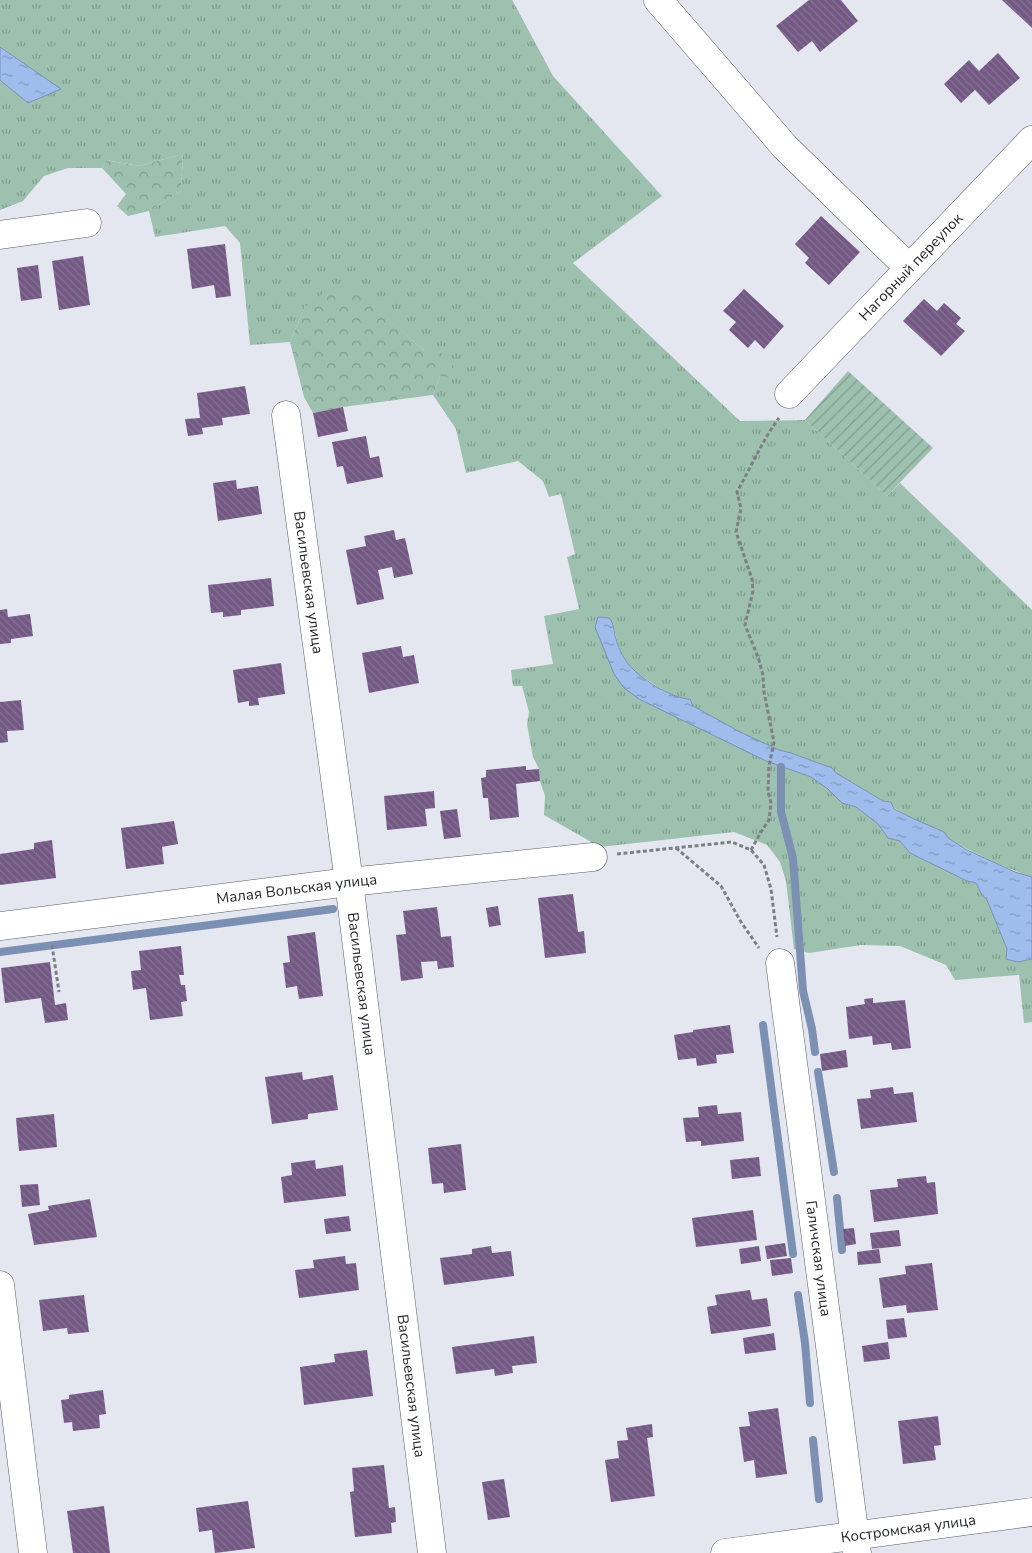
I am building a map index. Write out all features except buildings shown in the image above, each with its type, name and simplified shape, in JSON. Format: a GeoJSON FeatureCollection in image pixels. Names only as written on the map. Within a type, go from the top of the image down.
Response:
{"type":"FeatureCollection","features":[{"type":"Feature","properties":{"kind":"street"},"geometry":{"type":"LineString","coordinates":[[658,0],[785,147],[909,268]]}},
{"type":"Feature","properties":{"kind":"street","name":"Нагорный переулок"},"geometry":{"type":"LineString","coordinates":[[789,394],[1032,140]]}},
{"type":"Feature","properties":{"kind":"street"},"geometry":{"type":"LineString","coordinates":[[0,235],[87,223]]}},
{"type":"Feature","properties":{"kind":"street","name":"Васильевская улица"},"geometry":{"type":"LineString","coordinates":[[286,415],[349,882],[432,1553]]}},
{"type":"Feature","properties":{"kind":"street","name":"Малая Вольская улица"},"geometry":{"type":"LineString","coordinates":[[0,926],[349,882],[593,857]]}},
{"type":"Feature","properties":{"kind":"street","name":"Галичская улица"},"geometry":{"type":"LineString","coordinates":[[780,963],[856,1545]]}},
{"type":"Feature","properties":{"kind":"street"},"geometry":{"type":"LineString","coordinates":[[0,1285],[33,1553]]}},
{"type":"Feature","properties":{"kind":"street","name":"Костромская улица"},"geometry":{"type":"LineString","coordinates":[[725,1553],[856,1545],[1032,1512]]}},
{"type":"Feature","properties":{"kind":"path"},"geometry":{"type":"LineString","coordinates":[[751,850],[760,832],[769,820],[769,766],[774,742],[764,692],[763,675],[745,625],[753,591],[752,579],[736,532],[741,508],[737,492],[765,438],[780,416],[789,394]]}},
{"type":"Feature","properties":{"kind":"path"},"geometry":{"type":"LineString","coordinates":[[593,857],[732,842],[751,850],[764,866],[771,889],[780,963]]}},
{"type":"Feature","properties":{"kind":"path"},"geometry":{"type":"LineString","coordinates":[[676,848],[721,886],[741,922],[758,947],[780,963]]}},
{"type":"Feature","properties":{"kind":"path"},"geometry":{"type":"LineString","coordinates":[[53,952],[59,992]]}},
{"type":"Feature","properties":{"kind":"green space"},"geometry":{"type":"Polygon","coordinates":[[[0,0],[512,0],[553,76],[662,196],[573,263],[740,421],[805,420],[887,496],[900,483],[1032,610],[1032,877],[996,863],[961,846],[894,808],[891,802],[883,801],[836,773],[832,768],[779,750],[742,733],[693,706],[690,699],[676,696],[659,688],[637,674],[630,667],[620,649],[613,623],[598,617],[639,699],[766,761],[811,777],[828,789],[842,803],[856,807],[878,824],[888,837],[900,841],[910,853],[967,881],[976,883],[987,900],[1007,949],[1006,959],[1018,962],[1032,959],[1032,1022],[1024,1023],[1019,975],[955,980],[946,965],[900,946],[861,945],[809,953],[794,949],[786,881],[780,862],[767,845],[734,832],[600,847],[544,815],[545,796],[540,781],[539,769],[533,757],[527,724],[529,712],[522,686],[513,686],[511,670],[553,664],[544,616],[579,609],[567,557],[575,554],[561,494],[549,497],[543,481],[518,461],[466,473],[456,429],[433,395],[440,376],[440,351],[424,351],[357,291],[305,307],[290,342],[250,345],[240,243],[225,226],[155,237],[149,211],[181,191],[183,154],[139,166],[106,160],[102,168],[68,168],[44,176],[23,201],[0,210],[0,80],[28,103],[60,89],[0,47],[0,0]]]}},
{"type":"Feature","properties":{"kind":"green space"},"geometry":{"type":"Polygon","coordinates":[[[183,154],[181,191],[149,211],[128,216],[117,206],[126,194],[102,168],[106,160],[139,166],[183,154]]]}},
{"type":"Feature","properties":{"kind":"green space"},"geometry":{"type":"Polygon","coordinates":[[[357,290],[424,351],[440,351],[458,371],[454,377],[440,376],[433,395],[313,413],[304,397],[290,342],[305,307],[324,293],[357,290]]]}},
{"type":"Feature","properties":{"kind":"green space"},"geometry":{"type":"Polygon","coordinates":[[[848,371],[933,448],[887,496],[805,420],[848,371]]]}},
{"type":"Feature","properties":{"kind":"water"},"geometry":{"type":"Polygon","coordinates":[[[0,47],[61,89],[28,103],[0,80],[0,47]]]}},
{"type":"Feature","properties":{"kind":"water"},"geometry":{"type":"Polygon","coordinates":[[[598,617],[611,620],[617,643],[625,659],[638,674],[652,684],[668,693],[690,699],[693,706],[742,733],[779,750],[832,768],[836,773],[883,801],[891,802],[894,809],[944,832],[948,838],[967,850],[1015,872],[1032,877],[1032,959],[1018,962],[1006,959],[1007,949],[987,900],[976,883],[967,881],[910,853],[900,841],[888,838],[878,824],[856,807],[842,803],[828,789],[811,777],[766,761],[639,699],[624,688],[614,674],[595,627],[598,617]]]}},
{"type":"Feature","properties":{"kind":"waterway"},"geometry":{"type":"LineString","coordinates":[[781,767],[781,812],[793,858],[803,991],[815,1052]]}},
{"type":"Feature","properties":{"kind":"waterway"},"geometry":{"type":"LineString","coordinates":[[0,952],[333,909]]}},
{"type":"Feature","properties":{"kind":"waterway"},"geometry":{"type":"LineString","coordinates":[[763,1025],[793,1254]]}},
{"type":"Feature","properties":{"kind":"waterway"},"geometry":{"type":"LineString","coordinates":[[818,1072],[834,1172]]}},
{"type":"Feature","properties":{"kind":"waterway"},"geometry":{"type":"LineString","coordinates":[[837,1198],[842,1250]]}},
{"type":"Feature","properties":{"kind":"waterway"},"geometry":{"type":"LineString","coordinates":[[798,1295],[805,1343],[810,1403]]}},
{"type":"Feature","properties":{"kind":"waterway"},"geometry":{"type":"LineString","coordinates":[[813,1440],[819,1499]]}}]}
